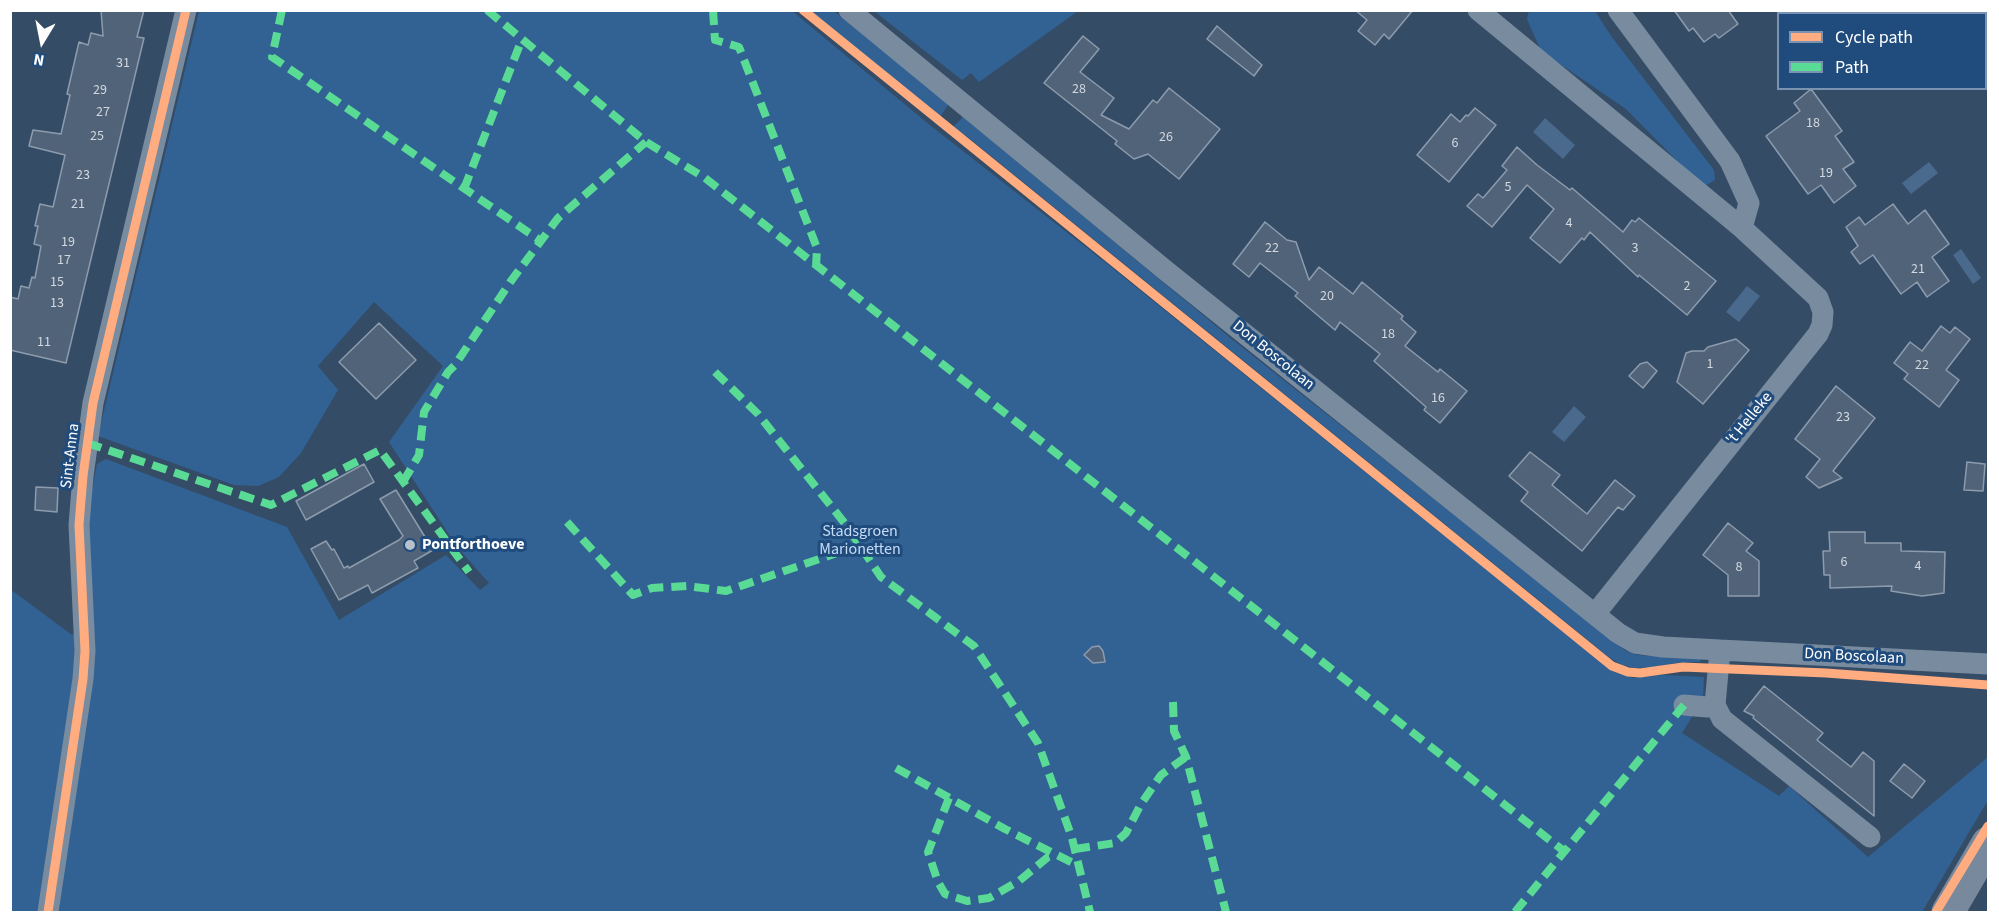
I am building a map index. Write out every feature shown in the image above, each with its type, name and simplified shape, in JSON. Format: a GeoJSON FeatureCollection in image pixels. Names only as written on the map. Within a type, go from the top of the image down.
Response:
{"type":"FeatureCollection","features":[{"type":"Feature","properties":{"kind":"main road"},"geometry":{"type":"LineString","coordinates":[[1948,912],[1989,843]]}},
{"type":"Feature","properties":{"kind":"main road"},"geometry":{"type":"LineString","coordinates":[[1972,912],[1989,885]]}},
{"type":"Feature","properties":{"kind":"street","name":"Sint-Anna"},"geometry":{"type":"LineString","coordinates":[[48,912],[83,679],[85,651],[79,525],[90,421],[186,10]]}},
{"type":"Feature","properties":{"kind":"street","name":"Don Boscolaan"},"geometry":{"type":"LineString","coordinates":[[849,10],[1166,270],[1618,633],[1635,643],[1720,650],[1989,664]]}},
{"type":"Feature","properties":{"kind":"street"},"geometry":{"type":"LineString","coordinates":[[1618,10],[1730,161],[1749,203],[1742,228]]}},
{"type":"Feature","properties":{"kind":"street","name":"'t Helleke"},"geometry":{"type":"LineString","coordinates":[[1492,15],[1742,228],[1818,298],[1823,312],[1822,325],[1818,334],[1595,614]]}},
{"type":"Feature","properties":{"kind":"street"},"geometry":{"type":"LineString","coordinates":[[1720,650],[1715,705],[1722,719],[1870,837]]}},
{"type":"Feature","properties":{"kind":"street"},"geometry":{"type":"LineString","coordinates":[[1684,705],[1707,707],[1715,705]]}},
{"type":"Feature","properties":{"kind":"green space","name":"Stadsgroen Marionetten"},"geometry":{"type":"Polygon","coordinates":[[[199,11],[792,11],[931,126],[1106,263],[1612,671],[1633,678],[1662,675],[1704,677],[1703,699],[1682,733],[1779,796],[1789,786],[1868,857],[1988,757],[1988,800],[1922,912],[11,912],[10,589],[72,635],[93,613],[88,508],[97,464],[106,459],[287,527],[339,620],[446,555],[480,590],[489,583],[457,547],[389,442],[443,366],[374,302],[318,366],[338,390],[301,453],[279,477],[258,486],[234,485],[98,436],[199,11]]]}},
{"type":"Feature","properties":{"kind":"green space"},"geometry":{"type":"Polygon","coordinates":[[[809,11],[834,11],[949,103],[940,117],[809,11]]]}},
{"type":"Feature","properties":{"kind":"green space"},"geometry":{"type":"Polygon","coordinates":[[[874,11],[1078,11],[979,82],[971,73],[962,80],[874,11]]]}},
{"type":"Feature","properties":{"kind":"green space"},"geometry":{"type":"Polygon","coordinates":[[[1529,11],[1595,11],[1611,36],[1714,170],[1715,180],[1705,186],[1691,175],[1626,109],[1541,51],[1527,19],[1529,11]]]}},
{"type":"Feature","properties":{"kind":"green space"},"geometry":{"type":"Polygon","coordinates":[[[963,117],[1233,340],[1626,651],[1638,655],[1701,659],[1700,662],[1635,668],[1622,665],[1610,658],[953,127],[963,117]]]}},
{"type":"Feature","properties":{"kind":"shaded area"},"geometry":{"type":"Polygon","coordinates":[[[1545,118],[1575,145],[1563,159],[1533,132],[1545,118]]]}},
{"type":"Feature","properties":{"kind":"shaded area"},"geometry":{"type":"Polygon","coordinates":[[[1929,162],[1938,173],[1911,194],[1902,183],[1929,162]]]}},
{"type":"Feature","properties":{"kind":"shaded area"},"geometry":{"type":"Polygon","coordinates":[[[1961,249],[1981,278],[1973,284],[1953,255],[1961,249]]]}},
{"type":"Feature","properties":{"kind":"shaded area"},"geometry":{"type":"Polygon","coordinates":[[[1747,286],[1760,296],[1739,322],[1726,312],[1747,286]]]}},
{"type":"Feature","properties":{"kind":"shaded area"},"geometry":{"type":"Polygon","coordinates":[[[1574,406],[1586,417],[1564,442],[1552,432],[1574,406]]]}},
{"type":"Feature","properties":{"kind":"building"},"geometry":{"type":"Polygon","coordinates":[[[101,10],[144,10],[137,37],[144,38],[66,363],[10,350],[10,297],[18,299],[21,286],[29,288],[32,277],[35,278],[41,246],[34,244],[40,204],[53,207],[65,155],[29,146],[33,130],[61,134],[79,42],[88,45],[91,33],[103,36],[101,10]]]}},
{"type":"Feature","properties":{"kind":"building"},"geometry":{"type":"Polygon","coordinates":[[[1355,10],[1413,10],[1389,39],[1384,34],[1375,45],[1358,31],[1367,20],[1355,10]]]}},
{"type":"Feature","properties":{"kind":"building"},"geometry":{"type":"Polygon","coordinates":[[[1674,10],[1728,10],[1738,24],[1719,38],[1715,34],[1704,42],[1693,28],[1689,31],[1674,10]]]}},
{"type":"Feature","properties":{"kind":"building"},"geometry":{"type":"Polygon","coordinates":[[[1217,26],[1262,65],[1254,76],[1207,39],[1217,26]]]}},
{"type":"Feature","properties":{"kind":"building"},"geometry":{"type":"Polygon","coordinates":[[[1083,36],[1099,49],[1080,72],[1114,98],[1101,115],[1129,129],[1153,100],[1157,103],[1169,88],[1220,129],[1179,179],[1148,154],[1134,159],[1115,144],[1117,141],[1044,83],[1083,36]]]}},
{"type":"Feature","properties":{"kind":"building"},"geometry":{"type":"Polygon","coordinates":[[[1812,90],[1842,131],[1835,136],[1854,162],[1843,169],[1856,186],[1834,203],[1821,185],[1808,194],[1766,136],[1800,111],[1794,103],[1812,90]]]}},
{"type":"Feature","properties":{"kind":"building"},"geometry":{"type":"Polygon","coordinates":[[[1475,108],[1496,125],[1449,182],[1417,155],[1451,114],[1460,122],[1475,108]]]}},
{"type":"Feature","properties":{"kind":"building"},"geometry":{"type":"Polygon","coordinates":[[[1517,147],[1570,190],[1572,188],[1623,232],[1632,220],[1635,222],[1639,218],[1716,281],[1687,315],[1639,275],[1638,277],[1590,232],[1560,263],[1530,238],[1554,209],[1527,185],[1492,227],[1467,206],[1478,194],[1483,198],[1507,170],[1502,166],[1517,147]]]}},
{"type":"Feature","properties":{"kind":"building"},"geometry":{"type":"Polygon","coordinates":[[[1893,204],[1908,224],[1925,210],[1949,244],[1932,257],[1949,281],[1927,297],[1917,282],[1901,294],[1873,255],[1860,264],[1851,252],[1858,246],[1846,227],[1859,217],[1865,225],[1893,204]]]}},
{"type":"Feature","properties":{"kind":"building"},"geometry":{"type":"Polygon","coordinates":[[[1265,222],[1287,240],[1296,242],[1309,280],[1319,267],[1353,294],[1362,282],[1403,316],[1401,319],[1416,332],[1405,346],[1438,372],[1440,369],[1467,391],[1440,423],[1424,410],[1426,407],[1374,361],[1380,354],[1340,322],[1335,330],[1295,296],[1298,293],[1260,263],[1249,277],[1233,264],[1265,222]]]}},
{"type":"Feature","properties":{"kind":"building"},"geometry":{"type":"Polygon","coordinates":[[[379,323],[416,360],[376,399],[339,362],[379,323]]]}},
{"type":"Feature","properties":{"kind":"building"},"geometry":{"type":"Polygon","coordinates":[[[1941,326],[1950,333],[1955,327],[1970,339],[1946,370],[1959,380],[1939,407],[1904,379],[1908,374],[1894,363],[1910,342],[1922,351],[1941,326]]]}},
{"type":"Feature","properties":{"kind":"building"},"geometry":{"type":"Polygon","coordinates":[[[1736,339],[1749,350],[1703,404],[1677,382],[1686,353],[1704,351],[1708,347],[1736,339]]]}},
{"type":"Feature","properties":{"kind":"building"},"geometry":{"type":"Polygon","coordinates":[[[1647,362],[1657,371],[1643,388],[1629,376],[1640,364],[1647,362]]]}},
{"type":"Feature","properties":{"kind":"building"},"geometry":{"type":"Polygon","coordinates":[[[1836,386],[1875,418],[1833,471],[1842,478],[1819,488],[1806,477],[1820,459],[1795,439],[1836,386]]]}},
{"type":"Feature","properties":{"kind":"building"},"geometry":{"type":"Polygon","coordinates":[[[1530,452],[1560,475],[1552,485],[1587,514],[1615,480],[1635,496],[1623,510],[1618,507],[1582,551],[1521,501],[1528,492],[1509,476],[1530,452]]]}},
{"type":"Feature","properties":{"kind":"building"},"geometry":{"type":"Polygon","coordinates":[[[1967,462],[1985,464],[1983,491],[1964,490],[1967,462]]]}},
{"type":"Feature","properties":{"kind":"building"},"geometry":{"type":"Polygon","coordinates":[[[364,464],[374,482],[306,520],[296,501],[364,464]]]}},
{"type":"Feature","properties":{"kind":"building"},"geometry":{"type":"Polygon","coordinates":[[[36,487],[58,488],[57,512],[35,510],[36,487]]]}},
{"type":"Feature","properties":{"kind":"building","name":"Pontforthoeve"},"geometry":{"type":"Polygon","coordinates":[[[396,490],[433,550],[414,561],[418,568],[372,593],[368,585],[339,600],[311,549],[326,541],[332,550],[334,549],[344,568],[348,566],[349,568],[399,540],[403,536],[380,499],[396,490]]]}},
{"type":"Feature","properties":{"kind":"building"},"geometry":{"type":"Polygon","coordinates":[[[1728,523],[1753,543],[1746,551],[1759,561],[1759,596],[1728,596],[1728,575],[1703,555],[1728,523]]]}},
{"type":"Feature","properties":{"kind":"building"},"geometry":{"type":"Polygon","coordinates":[[[1829,532],[1865,532],[1865,543],[1901,543],[1901,551],[1945,552],[1944,593],[1922,596],[1891,591],[1892,586],[1830,588],[1830,575],[1824,575],[1823,551],[1830,551],[1829,532]]]}},
{"type":"Feature","properties":{"kind":"building"},"geometry":{"type":"Polygon","coordinates":[[[1099,646],[1103,651],[1105,662],[1093,663],[1084,655],[1092,647],[1099,646]]]}},
{"type":"Feature","properties":{"kind":"building"},"geometry":{"type":"Polygon","coordinates":[[[1764,686],[1823,733],[1817,740],[1851,767],[1863,752],[1874,761],[1874,816],[1753,718],[1754,716],[1744,711],[1764,686]]]}},
{"type":"Feature","properties":{"kind":"building"},"geometry":{"type":"Polygon","coordinates":[[[1904,764],[1925,781],[1912,798],[1890,781],[1904,764]]]}},
{"type":"Feature","properties":{"kind":"marked path"},"geometry":{"type":"LineString","coordinates":[[282,10],[272,57],[541,241]]}},
{"type":"Feature","properties":{"kind":"marked path"},"geometry":{"type":"LineString","coordinates":[[487,10],[646,142],[705,178],[1565,852]]}},
{"type":"Feature","properties":{"kind":"marked path"},"geometry":{"type":"LineString","coordinates":[[713,10],[715,40],[739,47],[817,248],[816,267]]}},
{"type":"Feature","properties":{"kind":"marked path"},"geometry":{"type":"LineString","coordinates":[[464,189],[522,39]]}},
{"type":"Feature","properties":{"kind":"marked path"},"geometry":{"type":"LineString","coordinates":[[403,482],[419,455],[424,412],[448,372],[511,281],[558,218],[646,142]]}},
{"type":"Feature","properties":{"kind":"marked path"},"geometry":{"type":"LineString","coordinates":[[715,372],[758,414],[846,525],[881,577],[974,646],[1038,743],[1072,838],[1090,912]]}},
{"type":"Feature","properties":{"kind":"marked path"},"geometry":{"type":"LineString","coordinates":[[87,443],[271,505],[380,450],[469,572]]}},
{"type":"Feature","properties":{"kind":"marked path"},"geometry":{"type":"LineString","coordinates":[[567,522],[633,595],[652,588],[687,586],[726,591],[860,545]]}},
{"type":"Feature","properties":{"kind":"marked path"},"geometry":{"type":"LineString","coordinates":[[1173,702],[1174,731],[1186,757],[1226,912]]}},
{"type":"Feature","properties":{"kind":"marked path"},"geometry":{"type":"LineString","coordinates":[[1515,912],[1684,705]]}},
{"type":"Feature","properties":{"kind":"marked path"},"geometry":{"type":"LineString","coordinates":[[1075,849],[1115,843],[1126,833],[1141,804],[1161,775],[1186,757]]}},
{"type":"Feature","properties":{"kind":"marked path"},"geometry":{"type":"LineString","coordinates":[[896,768],[1005,829],[1079,866]]}},
{"type":"Feature","properties":{"kind":"marked path"},"geometry":{"type":"LineString","coordinates":[[949,798],[928,852],[938,882],[945,894],[967,901],[989,898],[1019,881],[1048,857],[1056,854]]}},
{"type":"Feature","properties":{"kind":"cycle path"},"geometry":{"type":"LineString","coordinates":[[48,912],[83,679],[85,651],[79,525],[93,403],[186,10]]}},
{"type":"Feature","properties":{"kind":"cycle path"},"geometry":{"type":"LineString","coordinates":[[803,10],[1612,666],[1628,672],[1640,673],[1683,667],[1826,673],[1988,685]]}},
{"type":"Feature","properties":{"kind":"cycle path"},"geometry":{"type":"LineString","coordinates":[[1936,912],[1988,826]]}},
{"type":"Feature","properties":{"kind":"place","name":"Pontforthoeve"},"geometry":{"type":"Point","coordinates":[410,545]}}]}
